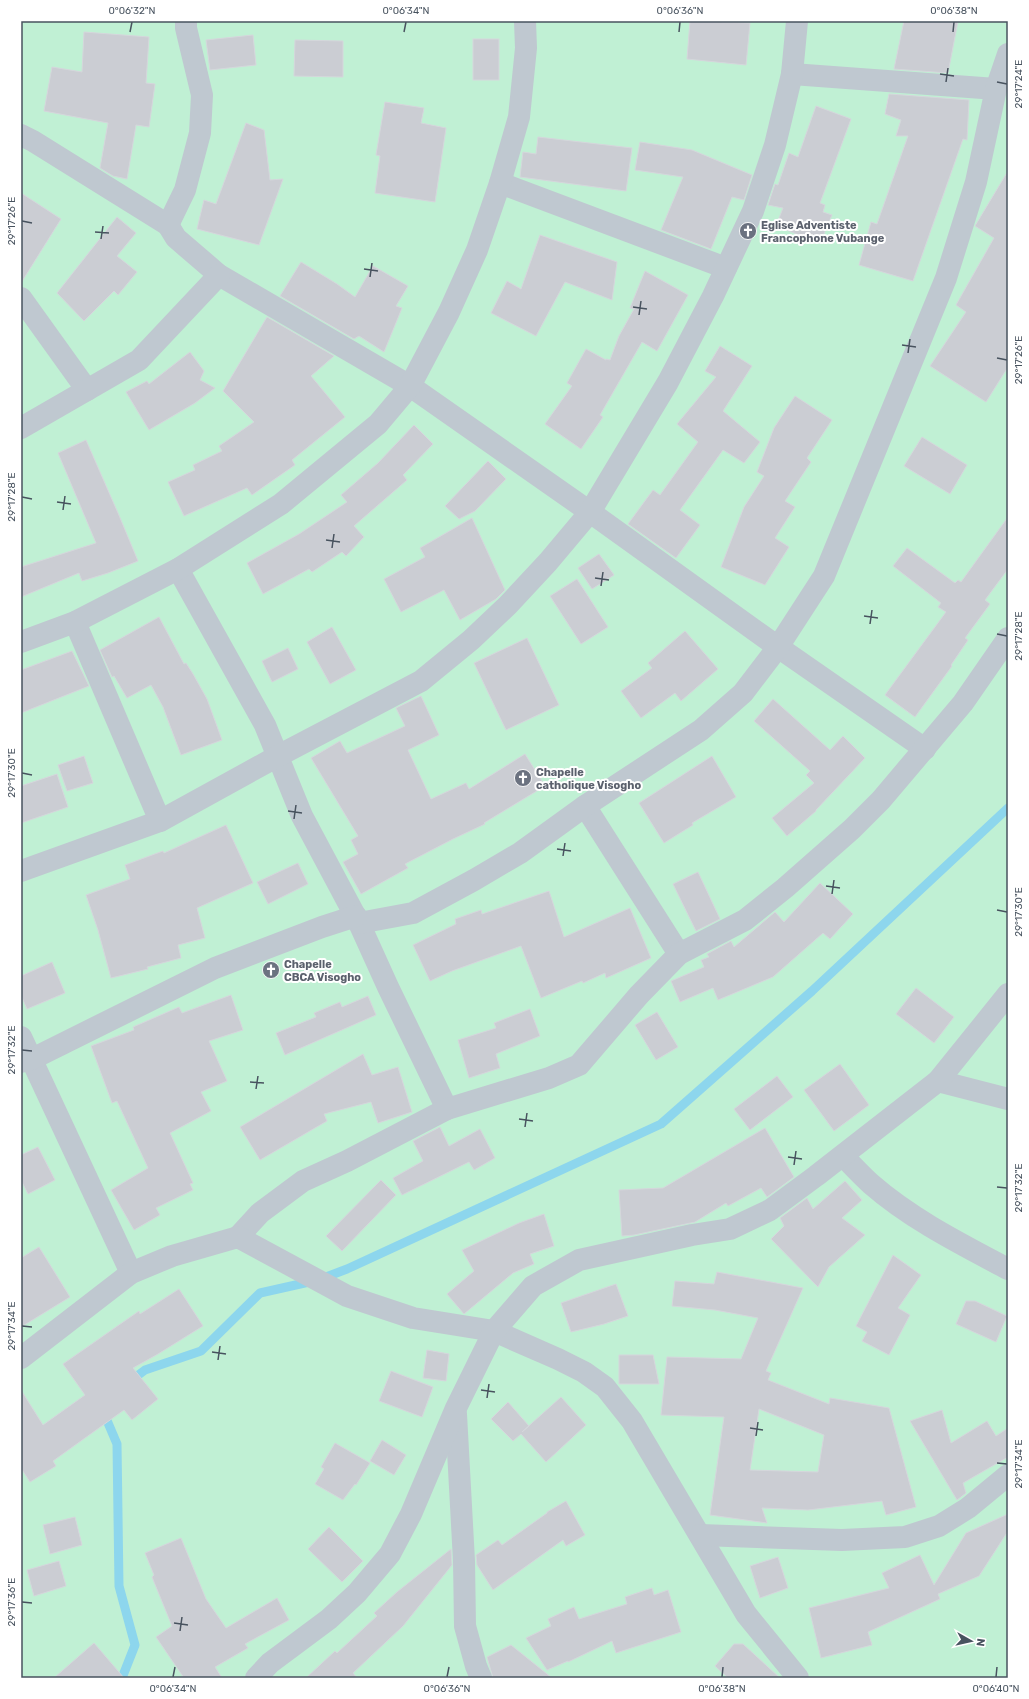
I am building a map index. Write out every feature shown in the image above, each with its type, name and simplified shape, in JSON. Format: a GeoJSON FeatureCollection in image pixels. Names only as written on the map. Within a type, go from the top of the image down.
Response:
{"type":"FeatureCollection","features":[{"type":"Feature","properties":{"kind":"street"},"geometry":{"type":"LineString","coordinates":[[168,225],[185,190],[200,133],[202,95],[186,28],[186,21]]}},
{"type":"Feature","properties":{"kind":"street"},"geometry":{"type":"LineString","coordinates":[[21,642],[75,622],[178,569],[280,504],[378,424],[410,386],[449,312],[477,250],[500,183],[519,117],[526,48],[525,21]]}},
{"type":"Feature","properties":{"kind":"street"},"geometry":{"type":"LineString","coordinates":[[21,871],[160,821],[278,756],[421,681],[471,640],[508,605],[548,562],[590,512],[668,382],[710,302],[753,211],[775,145],[792,74],[797,21]]}},
{"type":"Feature","properties":{"kind":"street"},"geometry":{"type":"LineString","coordinates":[[27,1060],[215,968],[322,927],[358,919],[413,913],[520,854],[585,806],[701,730],[743,693],[778,647],[824,576],[946,278],[976,182],[996,88],[1008,58]]}},
{"type":"Feature","properties":{"kind":"street"},"geometry":{"type":"LineString","coordinates":[[792,74],[996,88]]}},
{"type":"Feature","properties":{"kind":"street"},"geometry":{"type":"LineString","coordinates":[[21,135],[33,140],[168,225],[176,238],[219,275],[410,386],[590,512],[778,647],[925,748]]}},
{"type":"Feature","properties":{"kind":"street"},"geometry":{"type":"LineString","coordinates":[[500,183],[726,268]]}},
{"type":"Feature","properties":{"kind":"street"},"geometry":{"type":"LineString","coordinates":[[21,428],[139,360],[219,275]]}},
{"type":"Feature","properties":{"kind":"street"},"geometry":{"type":"LineString","coordinates":[[21,298],[87,390]]}},
{"type":"Feature","properties":{"kind":"street"},"geometry":{"type":"LineString","coordinates":[[178,569],[265,725],[302,816],[358,919],[388,987],[447,1109]]}},
{"type":"Feature","properties":{"kind":"street"},"geometry":{"type":"LineString","coordinates":[[75,622],[160,821]]}},
{"type":"Feature","properties":{"kind":"street"},"geometry":{"type":"LineString","coordinates":[[21,1358],[131,1273],[172,1256],[238,1237],[260,1213],[303,1181],[354,1157],[447,1109],[549,1078],[579,1065],[639,996],[679,954],[745,920],[785,888],[852,829],[881,800],[963,703],[1008,638]]}},
{"type":"Feature","properties":{"kind":"street"},"geometry":{"type":"LineString","coordinates":[[585,806],[679,954]]}},
{"type":"Feature","properties":{"kind":"street"},"geometry":{"type":"LineString","coordinates":[[256,1678],[270,1663],[329,1619],[357,1593],[390,1554],[411,1514],[456,1408],[494,1332],[533,1286],[579,1260],[692,1235],[730,1229],[770,1210],[938,1081],[1008,994]]}},
{"type":"Feature","properties":{"kind":"street"},"geometry":{"type":"LineString","coordinates":[[21,1037],[27,1060],[131,1273]]}},
{"type":"Feature","properties":{"kind":"street"},"geometry":{"type":"LineString","coordinates":[[938,1081],[1008,1099]]}},
{"type":"Feature","properties":{"kind":"street"},"geometry":{"type":"LineString","coordinates":[[842,1156],[871,1184],[912,1215],[1008,1269]]}},
{"type":"Feature","properties":{"kind":"street"},"geometry":{"type":"LineString","coordinates":[[238,1237],[348,1296],[414,1318],[494,1332],[558,1359],[584,1372],[605,1387],[632,1422],[746,1614],[798,1678]]}},
{"type":"Feature","properties":{"kind":"street"},"geometry":{"type":"LineString","coordinates":[[456,1408],[464,1561],[465,1626],[476,1666],[481,1678]]}},
{"type":"Feature","properties":{"kind":"street"},"geometry":{"type":"LineString","coordinates":[[700,1535],[842,1540],[904,1537],[939,1526],[968,1508],[1008,1475]]}},
{"type":"Feature","properties":{"kind":"green space"},"geometry":{"type":"Polygon","coordinates":[[[21,21],[1008,21],[1008,1678],[21,1678],[21,21]]]}},
{"type":"Feature","properties":{"kind":"building"},"geometry":{"type":"Polygon","coordinates":[[[690,21],[750,23],[746,65],[687,59],[690,21]]]}},
{"type":"Feature","properties":{"kind":"building"},"geometry":{"type":"Polygon","coordinates":[[[904,21],[958,21],[948,73],[894,69],[904,21]]]}},
{"type":"Feature","properties":{"kind":"building"},"geometry":{"type":"Polygon","coordinates":[[[84,32],[149,37],[146,83],[155,84],[149,127],[136,125],[127,179],[113,176],[100,168],[108,123],[44,111],[52,67],[82,72],[84,32]]]}},
{"type":"Feature","properties":{"kind":"building"},"geometry":{"type":"Polygon","coordinates":[[[253,35],[256,65],[210,70],[206,40],[253,35]]]}},
{"type":"Feature","properties":{"kind":"building"},"geometry":{"type":"Polygon","coordinates":[[[473,39],[499,39],[499,80],[473,80],[473,39]]]}},
{"type":"Feature","properties":{"kind":"building"},"geometry":{"type":"Polygon","coordinates":[[[295,40],[343,41],[343,77],[294,76],[295,40]]]}},
{"type":"Feature","properties":{"kind":"building"},"geometry":{"type":"Polygon","coordinates":[[[889,94],[969,100],[967,140],[963,139],[913,281],[859,265],[871,222],[877,224],[908,136],[896,136],[901,120],[885,114],[889,94]]]}},
{"type":"Feature","properties":{"kind":"building"},"geometry":{"type":"Polygon","coordinates":[[[385,102],[424,108],[421,123],[446,128],[435,202],[375,193],[380,156],[376,155],[385,102]]]}},
{"type":"Feature","properties":{"kind":"building"},"geometry":{"type":"Polygon","coordinates":[[[816,106],[851,119],[820,203],[825,205],[823,212],[832,215],[820,243],[776,226],[783,208],[768,205],[775,184],[778,185],[789,153],[798,157],[816,106]]]}},
{"type":"Feature","properties":{"kind":"building"},"geometry":{"type":"Polygon","coordinates":[[[246,123],[264,130],[270,180],[283,179],[259,245],[197,229],[204,200],[216,204],[246,123]]]}},
{"type":"Feature","properties":{"kind":"building"},"geometry":{"type":"Polygon","coordinates":[[[538,137],[632,148],[626,191],[520,177],[523,152],[536,154],[538,137]]]}},
{"type":"Feature","properties":{"kind":"building"},"geometry":{"type":"Polygon","coordinates":[[[640,142],[692,150],[752,175],[744,200],[732,197],[711,249],[661,230],[683,177],[635,170],[640,142]]]}},
{"type":"Feature","properties":{"kind":"building"},"geometry":{"type":"Polygon","coordinates":[[[1008,171],[1008,367],[986,402],[930,366],[966,312],[956,305],[994,238],[975,226],[1008,171]]]}},
{"type":"Feature","properties":{"kind":"building"},"geometry":{"type":"Polygon","coordinates":[[[21,193],[61,219],[21,283],[21,193]]]}},
{"type":"Feature","properties":{"kind":"building"},"geometry":{"type":"Polygon","coordinates":[[[117,217],[136,233],[117,256],[137,272],[118,295],[114,291],[84,321],[57,293],[117,217]]]}},
{"type":"Feature","properties":{"kind":"building"},"geometry":{"type":"Polygon","coordinates":[[[540,235],[617,262],[612,300],[565,282],[536,336],[491,313],[507,281],[521,289],[540,235]]]}},
{"type":"Feature","properties":{"kind":"building"},"geometry":{"type":"Polygon","coordinates":[[[301,262],[355,297],[373,266],[408,286],[396,306],[402,308],[384,352],[359,336],[354,339],[280,296],[301,262]]]}},
{"type":"Feature","properties":{"kind":"building"},"geometry":{"type":"Polygon","coordinates":[[[645,271],[688,295],[657,351],[642,342],[600,415],[603,417],[581,449],[545,424],[572,386],[567,383],[586,349],[606,360],[610,360],[619,336],[634,309],[630,308],[645,271]]]}},
{"type":"Feature","properties":{"kind":"building"},"geometry":{"type":"Polygon","coordinates":[[[267,317],[334,356],[311,376],[345,417],[292,460],[295,465],[252,495],[247,488],[184,516],[168,482],[195,470],[193,465],[222,451],[219,446],[254,422],[223,391],[267,317]]]}},
{"type":"Feature","properties":{"kind":"building"},"geometry":{"type":"Polygon","coordinates":[[[720,346],[752,366],[723,411],[760,442],[744,463],[723,450],[680,510],[700,525],[676,558],[628,524],[653,490],[660,495],[698,442],[677,424],[716,377],[705,371],[720,346]]]}},
{"type":"Feature","properties":{"kind":"building"},"geometry":{"type":"Polygon","coordinates":[[[190,352],[204,371],[200,380],[215,388],[195,403],[149,430],[126,392],[147,381],[149,384],[190,352]]]}},
{"type":"Feature","properties":{"kind":"building"},"geometry":{"type":"Polygon","coordinates":[[[795,396],[832,420],[807,458],[811,462],[785,501],[795,507],[775,538],[789,547],[765,585],[721,567],[744,507],[764,476],[757,472],[774,428],[795,396]]]}},
{"type":"Feature","properties":{"kind":"building"},"geometry":{"type":"Polygon","coordinates":[[[414,425],[433,444],[403,475],[407,480],[354,526],[364,537],[346,556],[342,552],[312,572],[309,569],[263,594],[247,563],[299,534],[347,502],[341,495],[378,463],[414,425]]]}},
{"type":"Feature","properties":{"kind":"building"},"geometry":{"type":"Polygon","coordinates":[[[922,437],[967,465],[950,494],[904,466],[922,437]]]}},
{"type":"Feature","properties":{"kind":"building"},"geometry":{"type":"Polygon","coordinates":[[[86,440],[138,561],[108,573],[82,581],[79,573],[21,597],[21,567],[96,543],[58,453],[86,440]]]}},
{"type":"Feature","properties":{"kind":"building"},"geometry":{"type":"Polygon","coordinates":[[[488,461],[506,479],[475,511],[459,519],[445,506],[488,461]]]}},
{"type":"Feature","properties":{"kind":"building"},"geometry":{"type":"Polygon","coordinates":[[[1008,517],[1008,569],[985,600],[990,604],[965,638],[968,640],[951,665],[952,666],[915,717],[885,695],[946,612],[938,607],[941,603],[893,566],[907,548],[955,583],[958,580],[961,582],[1008,517]]]}},
{"type":"Feature","properties":{"kind":"building"},"geometry":{"type":"Polygon","coordinates":[[[472,518],[505,590],[496,599],[460,620],[444,590],[401,612],[384,579],[425,557],[420,548],[472,518]]]}},
{"type":"Feature","properties":{"kind":"building"},"geometry":{"type":"Polygon","coordinates":[[[599,554],[614,575],[592,589],[578,568],[599,554]]]}},
{"type":"Feature","properties":{"kind":"building"},"geometry":{"type":"Polygon","coordinates":[[[577,579],[608,627],[581,644],[550,596],[577,579]]]}},
{"type":"Feature","properties":{"kind":"building"},"geometry":{"type":"Polygon","coordinates":[[[159,617],[184,664],[186,663],[207,699],[222,740],[181,755],[163,707],[151,685],[127,698],[114,676],[112,677],[100,650],[159,617]]]}},
{"type":"Feature","properties":{"kind":"building"},"geometry":{"type":"Polygon","coordinates":[[[332,627],[356,670],[330,684],[307,642],[332,627]]]}},
{"type":"Feature","properties":{"kind":"building"},"geometry":{"type":"Polygon","coordinates":[[[685,631],[718,669],[681,701],[675,693],[641,718],[621,691],[652,668],[648,663],[685,631]]]}},
{"type":"Feature","properties":{"kind":"building"},"geometry":{"type":"Polygon","coordinates":[[[527,638],[559,705],[506,730],[474,663],[527,638]]]}},
{"type":"Feature","properties":{"kind":"building"},"geometry":{"type":"Polygon","coordinates":[[[288,648],[298,669],[272,682],[262,661],[288,648]]]}},
{"type":"Feature","properties":{"kind":"building"},"geometry":{"type":"Polygon","coordinates":[[[72,651],[89,686],[21,713],[21,670],[72,651]]]}},
{"type":"Feature","properties":{"kind":"building"},"geometry":{"type":"Polygon","coordinates":[[[421,696],[439,735],[408,750],[431,799],[466,783],[469,789],[525,754],[545,786],[484,823],[485,824],[405,864],[408,868],[361,894],[343,862],[358,854],[351,840],[358,836],[311,758],[340,741],[347,753],[405,726],[396,708],[421,696]]]}},
{"type":"Feature","properties":{"kind":"building"},"geometry":{"type":"Polygon","coordinates":[[[773,699],[830,750],[843,736],[865,758],[816,811],[787,836],[772,818],[814,783],[806,775],[810,771],[754,721],[773,699]]]}},
{"type":"Feature","properties":{"kind":"building"},"geometry":{"type":"Polygon","coordinates":[[[84,756],[93,783],[67,791],[58,765],[84,756]]]}},
{"type":"Feature","properties":{"kind":"building"},"geometry":{"type":"Polygon","coordinates":[[[712,756],[736,797],[692,823],[693,825],[664,843],[639,803],[712,756]]]}},
{"type":"Feature","properties":{"kind":"building"},"geometry":{"type":"Polygon","coordinates":[[[57,774],[68,807],[21,823],[21,786],[57,774]]]}},
{"type":"Feature","properties":{"kind":"building"},"geometry":{"type":"Polygon","coordinates":[[[226,825],[253,883],[197,908],[205,938],[178,945],[181,958],[147,967],[148,969],[111,978],[98,930],[86,895],[130,879],[125,865],[163,851],[164,853],[226,825]]]}},
{"type":"Feature","properties":{"kind":"building"},"geometry":{"type":"Polygon","coordinates":[[[298,863],[308,884],[268,904],[257,882],[298,863]]]}},
{"type":"Feature","properties":{"kind":"building"},"geometry":{"type":"Polygon","coordinates":[[[698,872],[720,919],[696,931],[673,884],[698,872]]]}},
{"type":"Feature","properties":{"kind":"building"},"geometry":{"type":"Polygon","coordinates":[[[820,883],[853,914],[830,939],[823,933],[773,977],[718,1000],[713,988],[680,1002],[671,981],[704,967],[701,960],[709,957],[707,954],[731,941],[734,947],[775,912],[784,922],[820,883]]]}},
{"type":"Feature","properties":{"kind":"building"},"geometry":{"type":"Polygon","coordinates":[[[549,891],[564,937],[630,908],[651,958],[606,978],[605,973],[583,983],[582,981],[541,998],[521,946],[452,971],[430,981],[413,945],[456,924],[455,919],[481,910],[482,914],[549,891]]]}},
{"type":"Feature","properties":{"kind":"building"},"geometry":{"type":"Polygon","coordinates":[[[52,962],[65,993],[27,1009],[21,995],[21,976],[52,962]]]}},
{"type":"Feature","properties":{"kind":"building"},"geometry":{"type":"Polygon","coordinates":[[[916,988],[954,1017],[934,1043],[896,1014],[916,988]]]}},
{"type":"Feature","properties":{"kind":"building"},"geometry":{"type":"Polygon","coordinates":[[[231,995],[243,1030],[209,1041],[227,1081],[201,1092],[211,1111],[170,1133],[193,1183],[190,1184],[193,1190],[156,1208],[160,1215],[134,1230],[111,1190],[148,1168],[117,1101],[112,1103],[91,1046],[134,1030],[133,1027],[179,1007],[182,1013],[231,995]]]}},
{"type":"Feature","properties":{"kind":"building"},"geometry":{"type":"Polygon","coordinates":[[[368,996],[376,1015],[285,1055],[276,1033],[316,1017],[314,1013],[340,1002],[342,1007],[368,996]]]}},
{"type":"Feature","properties":{"kind":"building"},"geometry":{"type":"Polygon","coordinates":[[[530,1009],[540,1036],[496,1054],[500,1068],[469,1078],[458,1040],[496,1028],[494,1023],[530,1009]]]}},
{"type":"Feature","properties":{"kind":"building"},"geometry":{"type":"Polygon","coordinates":[[[657,1012],[678,1047],[656,1060],[635,1025],[657,1012]]]}},
{"type":"Feature","properties":{"kind":"building"},"geometry":{"type":"Polygon","coordinates":[[[363,1054],[372,1075],[398,1067],[412,1112],[378,1123],[371,1102],[324,1114],[327,1121],[260,1160],[240,1127],[363,1054]]]}},
{"type":"Feature","properties":{"kind":"building"},"geometry":{"type":"Polygon","coordinates":[[[840,1064],[869,1105],[834,1131],[804,1090],[840,1064]]]}},
{"type":"Feature","properties":{"kind":"building"},"geometry":{"type":"Polygon","coordinates":[[[777,1076],[793,1097],[750,1130],[734,1109],[777,1076]]]}},
{"type":"Feature","properties":{"kind":"building"},"geometry":{"type":"Polygon","coordinates":[[[440,1127],[449,1146],[480,1129],[495,1158],[474,1170],[469,1162],[402,1195],[393,1178],[423,1161],[413,1141],[440,1127]]]}},
{"type":"Feature","properties":{"kind":"building"},"geometry":{"type":"Polygon","coordinates":[[[765,1128],[794,1177],[767,1197],[761,1188],[728,1206],[726,1203],[695,1222],[634,1235],[622,1236],[619,1190],[663,1188],[765,1128]]]}},
{"type":"Feature","properties":{"kind":"building"},"geometry":{"type":"Polygon","coordinates":[[[38,1147],[55,1180],[28,1194],[21,1180],[21,1155],[38,1147]]]}},
{"type":"Feature","properties":{"kind":"building"},"geometry":{"type":"Polygon","coordinates":[[[381,1180],[396,1195],[342,1251],[326,1236],[381,1180]]]}},
{"type":"Feature","properties":{"kind":"building"},"geometry":{"type":"Polygon","coordinates":[[[845,1181],[862,1200],[842,1218],[865,1235],[829,1267],[818,1287],[771,1239],[784,1226],[780,1218],[807,1198],[813,1209],[845,1181]]]}},
{"type":"Feature","properties":{"kind":"building"},"geometry":{"type":"Polygon","coordinates":[[[544,1214],[554,1246],[530,1254],[534,1264],[513,1273],[464,1314],[447,1294],[474,1271],[462,1250],[519,1223],[544,1214]]]}},
{"type":"Feature","properties":{"kind":"building"},"geometry":{"type":"Polygon","coordinates":[[[39,1247],[70,1297],[21,1327],[21,1258],[39,1247]]]}},
{"type":"Feature","properties":{"kind":"building"},"geometry":{"type":"Polygon","coordinates":[[[893,1255],[921,1275],[898,1308],[910,1315],[889,1355],[862,1341],[867,1332],[856,1326],[893,1255]]]}},
{"type":"Feature","properties":{"kind":"building"},"geometry":{"type":"Polygon","coordinates":[[[717,1272],[803,1288],[766,1371],[771,1373],[768,1380],[829,1404],[830,1398],[889,1408],[916,1507],[886,1515],[882,1501],[808,1510],[762,1508],[767,1523],[710,1515],[724,1417],[661,1415],[667,1357],[741,1359],[758,1318],[715,1310],[672,1306],[675,1281],[714,1284],[717,1272]],[[759,1409],[750,1470],[818,1472],[824,1435],[759,1409]]]}},
{"type":"Feature","properties":{"kind":"building"},"geometry":{"type":"Polygon","coordinates":[[[616,1284],[628,1316],[604,1324],[571,1332],[561,1303],[616,1284]]]}},
{"type":"Feature","properties":{"kind":"building"},"geometry":{"type":"Polygon","coordinates":[[[179,1289],[203,1326],[133,1368],[158,1399],[132,1420],[124,1410],[53,1461],[56,1466],[30,1482],[21,1468],[21,1390],[43,1425],[85,1395],[63,1364],[139,1311],[140,1314],[179,1289]]]}},
{"type":"Feature","properties":{"kind":"building"},"geometry":{"type":"Polygon","coordinates":[[[966,1301],[975,1301],[1007,1316],[996,1342],[956,1324],[966,1301]]]}},
{"type":"Feature","properties":{"kind":"building"},"geometry":{"type":"Polygon","coordinates":[[[427,1350],[449,1354],[446,1381],[423,1378],[427,1350]]]}},
{"type":"Feature","properties":{"kind":"building"},"geometry":{"type":"Polygon","coordinates":[[[619,1355],[653,1355],[659,1384],[619,1384],[619,1355]]]}},
{"type":"Feature","properties":{"kind":"building"},"geometry":{"type":"Polygon","coordinates":[[[391,1371],[433,1387],[422,1417],[379,1401],[391,1371]]]}},
{"type":"Feature","properties":{"kind":"building"},"geometry":{"type":"Polygon","coordinates":[[[561,1397],[586,1425],[546,1462],[521,1434],[513,1441],[491,1419],[508,1402],[529,1426],[561,1397]]]}},
{"type":"Feature","properties":{"kind":"building"},"geometry":{"type":"Polygon","coordinates":[[[942,1410],[951,1443],[987,1421],[996,1436],[1008,1428],[1008,1457],[963,1483],[966,1493],[957,1500],[910,1421],[942,1410]]]}},
{"type":"Feature","properties":{"kind":"building"},"geometry":{"type":"Polygon","coordinates":[[[382,1440],[406,1455],[394,1475],[370,1461],[382,1440]]]}},
{"type":"Feature","properties":{"kind":"building"},"geometry":{"type":"Polygon","coordinates":[[[335,1443],[370,1463],[356,1485],[355,1484],[343,1500],[315,1484],[324,1469],[321,1467],[335,1443]]]}},
{"type":"Feature","properties":{"kind":"building"},"geometry":{"type":"Polygon","coordinates":[[[566,1501],[585,1535],[566,1546],[563,1540],[493,1590],[477,1565],[476,1555],[498,1540],[502,1545],[547,1512],[566,1501]]]}},
{"type":"Feature","properties":{"kind":"building"},"geometry":{"type":"Polygon","coordinates":[[[1008,1514],[1008,1531],[979,1576],[938,1594],[940,1599],[868,1632],[872,1645],[821,1658],[809,1608],[889,1588],[882,1573],[920,1555],[934,1585],[966,1533],[1008,1514]]]}},
{"type":"Feature","properties":{"kind":"building"},"geometry":{"type":"Polygon","coordinates":[[[75,1517],[82,1545],[50,1554],[43,1525],[75,1517]]]}},
{"type":"Feature","properties":{"kind":"building"},"geometry":{"type":"Polygon","coordinates":[[[329,1527],[363,1561],[342,1582],[308,1549],[329,1527]]]}},
{"type":"Feature","properties":{"kind":"building"},"geometry":{"type":"Polygon","coordinates":[[[181,1538],[206,1599],[226,1628],[277,1598],[289,1620],[245,1644],[248,1648],[215,1667],[222,1678],[184,1678],[156,1637],[172,1626],[152,1577],[154,1575],[145,1553],[181,1538]]]}},
{"type":"Feature","properties":{"kind":"building"},"geometry":{"type":"Polygon","coordinates":[[[451,1549],[452,1565],[403,1626],[353,1673],[357,1678],[306,1678],[335,1651],[337,1653],[377,1616],[374,1613],[397,1592],[451,1549]]]}},
{"type":"Feature","properties":{"kind":"building"},"geometry":{"type":"Polygon","coordinates":[[[778,1557],[788,1588],[760,1598],[750,1566],[778,1557]]]}},
{"type":"Feature","properties":{"kind":"building"},"geometry":{"type":"Polygon","coordinates":[[[59,1561],[66,1586],[34,1596],[27,1570],[59,1561]]]}},
{"type":"Feature","properties":{"kind":"building"},"geometry":{"type":"Polygon","coordinates":[[[652,1588],[654,1595],[668,1590],[681,1632],[616,1653],[612,1641],[568,1662],[547,1670],[526,1638],[551,1626],[548,1619],[574,1607],[579,1619],[627,1604],[625,1597],[652,1588]]]}},
{"type":"Feature","properties":{"kind":"building"},"geometry":{"type":"Polygon","coordinates":[[[94,1643],[124,1678],[54,1678],[94,1643]]]}},
{"type":"Feature","properties":{"kind":"building"},"geometry":{"type":"Polygon","coordinates":[[[734,1644],[743,1644],[780,1678],[728,1678],[715,1666],[734,1644]]]}},
{"type":"Feature","properties":{"kind":"building"},"geometry":{"type":"Polygon","coordinates":[[[511,1645],[552,1678],[493,1678],[487,1657],[511,1645]]]}},
{"type":"Feature","properties":{"kind":"waterway"},"geometry":{"type":"LineString","coordinates":[[129,1382],[145,1370],[201,1351],[260,1293],[318,1280],[347,1269],[661,1124],[812,991],[1008,808]]}},
{"type":"Feature","properties":{"kind":"waterway"},"geometry":{"type":"LineString","coordinates":[[103,1411],[117,1444],[119,1586],[135,1645],[122,1678]]}},
{"type":"Feature","properties":{"kind":"place","name":"Eglise Adventiste Francophone Vubange"},"geometry":{"type":"Point","coordinates":[748,231]}},
{"type":"Feature","properties":{"kind":"place","name":"Chapelle catholique Visogho"},"geometry":{"type":"Point","coordinates":[523,778]}},
{"type":"Feature","properties":{"kind":"place","name":"Chapelle CBCA Visogho"},"geometry":{"type":"Point","coordinates":[271,970]}}]}
